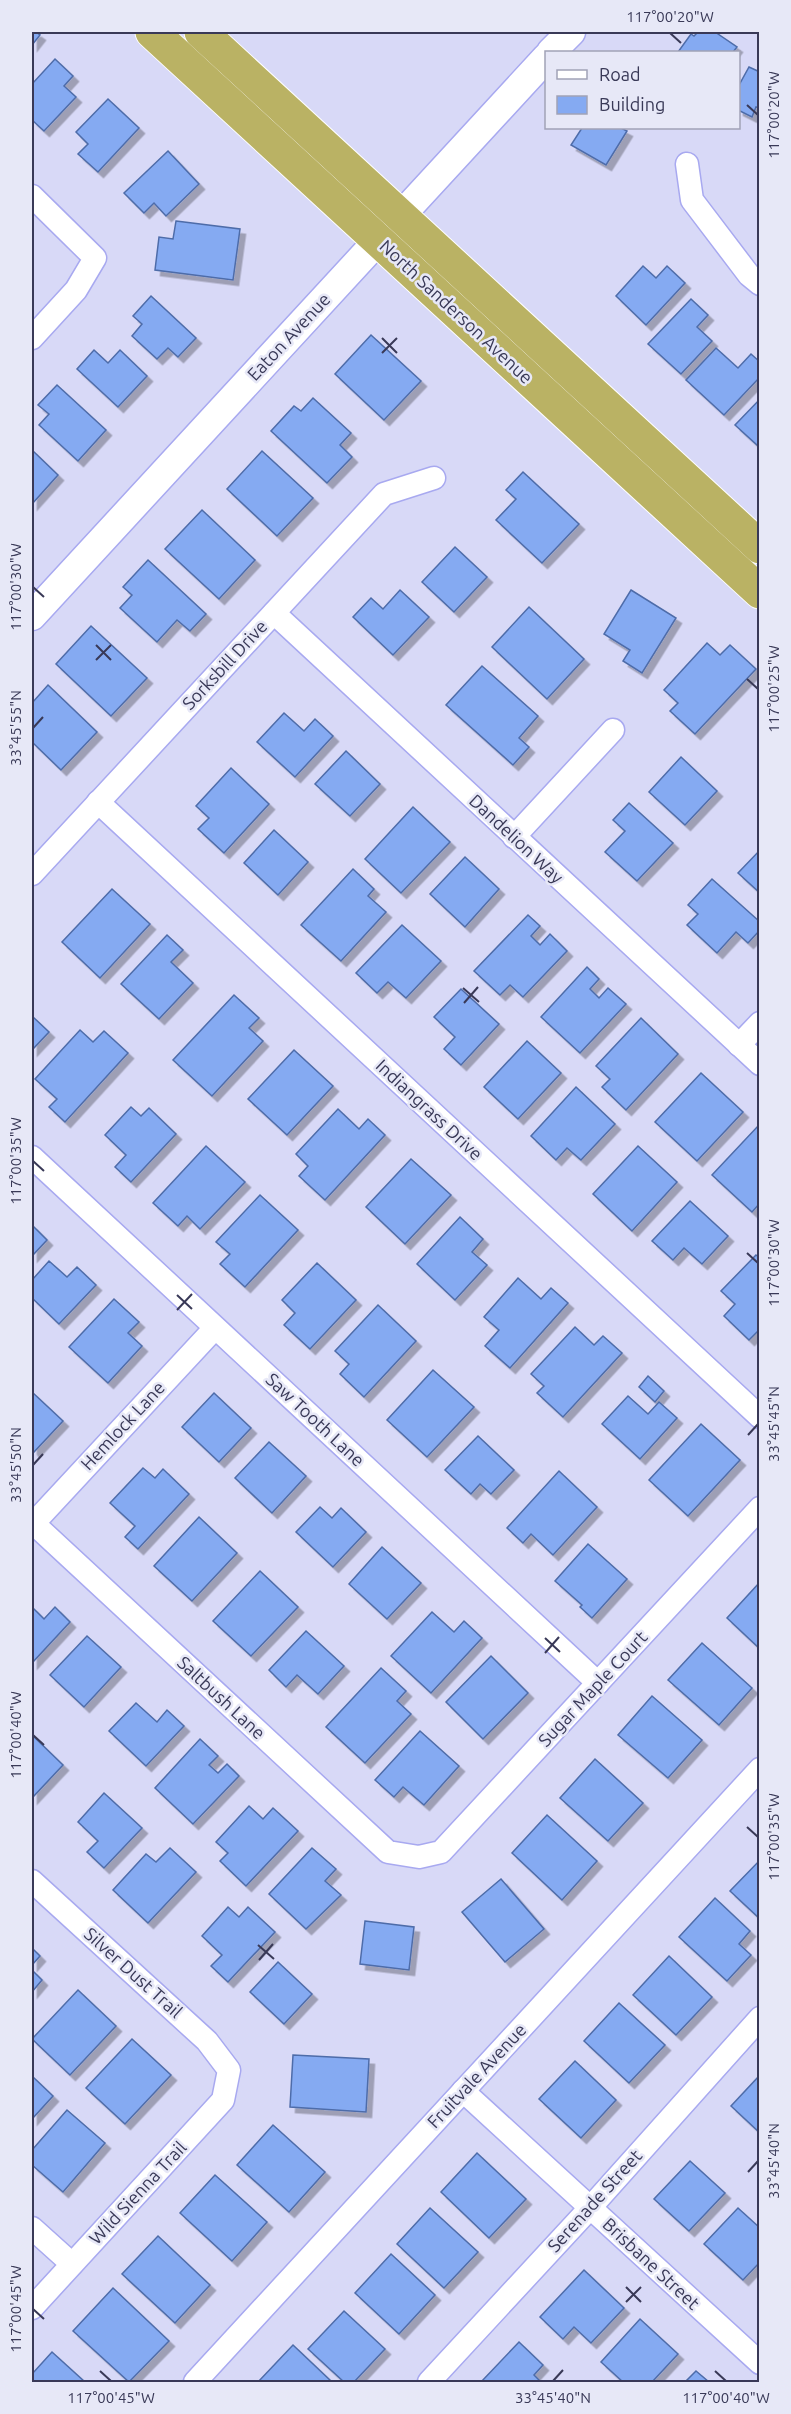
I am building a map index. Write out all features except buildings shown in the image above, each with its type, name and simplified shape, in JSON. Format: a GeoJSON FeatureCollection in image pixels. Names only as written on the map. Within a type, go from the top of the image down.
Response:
{"type":"FeatureCollection","features":[{"type":"Feature","properties":{"kind":"highway","name":"North Sanderson Avenue"},"geometry":{"type":"LineString","coordinates":[[152,32],[759,592]]}},
{"type":"Feature","properties":{"kind":"highway","name":"North Sanderson Avenue"},"geometry":{"type":"LineString","coordinates":[[201,32],[759,547]]}},
{"type":"Feature","properties":{"kind":"street"},"geometry":{"type":"LineString","coordinates":[[552,51],[571,32]]}},
{"type":"Feature","properties":{"kind":"street","name":"Eaton Avenue"},"geometry":{"type":"LineString","coordinates":[[32,616],[545,59]]}},
{"type":"Feature","properties":{"kind":"street"},"geometry":{"type":"LineString","coordinates":[[687,165],[692,200],[756,274]]}},
{"type":"Feature","properties":{"kind":"street"},"geometry":{"type":"LineString","coordinates":[[32,196],[95,258],[76,290],[32,338]]}},
{"type":"Feature","properties":{"kind":"street","name":"Sorksbill Drive"},"geometry":{"type":"LineString","coordinates":[[32,874],[384,494],[434,478]]}},
{"type":"Feature","properties":{"kind":"street","name":"Dandelion Way"},"geometry":{"type":"LineString","coordinates":[[274,613],[759,1064]]}},
{"type":"Feature","properties":{"kind":"street"},"geometry":{"type":"LineString","coordinates":[[514,837],[613,730]]}},
{"type":"Feature","properties":{"kind":"street","name":"Indiangrass Drive"},"geometry":{"type":"LineString","coordinates":[[98,802],[759,1417]]}},
{"type":"Feature","properties":{"kind":"street"},"geometry":{"type":"LineString","coordinates":[[739,1045],[759,1023]]}},
{"type":"Feature","properties":{"kind":"street","name":"Saw Tooth Lane"},"geometry":{"type":"LineString","coordinates":[[32,1157],[598,1683]]}},
{"type":"Feature","properties":{"kind":"street","name":"Hemlock Lane"},"geometry":{"type":"LineString","coordinates":[[32,1523],[215,1328]]}},
{"type":"Feature","properties":{"kind":"street","name":"Sugar Maple Court"},"geometry":{"type":"LineString","coordinates":[[419,1857],[441,1852],[759,1508]]}},
{"type":"Feature","properties":{"kind":"street","name":"Saltbush Lane"},"geometry":{"type":"LineString","coordinates":[[32,1523],[388,1852],[419,1857]]}},
{"type":"Feature","properties":{"kind":"street","name":"Fruitvale Avenue"},"geometry":{"type":"LineString","coordinates":[[195,2382],[759,1769]]}},
{"type":"Feature","properties":{"kind":"street","name":"Silver Dust Trail"},"geometry":{"type":"LineString","coordinates":[[32,1881],[207,2041],[229,2070]]}},
{"type":"Feature","properties":{"kind":"street","name":"Serenade Street"},"geometry":{"type":"LineString","coordinates":[[429,2382],[590,2208],[759,2018]]}},
{"type":"Feature","properties":{"kind":"street","name":"Wild Sienna Trail"},"geometry":{"type":"LineString","coordinates":[[32,2308],[223,2100],[229,2070]]}},
{"type":"Feature","properties":{"kind":"street","name":"Brisbane Street"},"geometry":{"type":"LineString","coordinates":[[463,2091],[759,2363]]}},
{"type":"Feature","properties":{"kind":"street"},"geometry":{"type":"LineString","coordinates":[[32,2228],[72,2264]]}}]}
